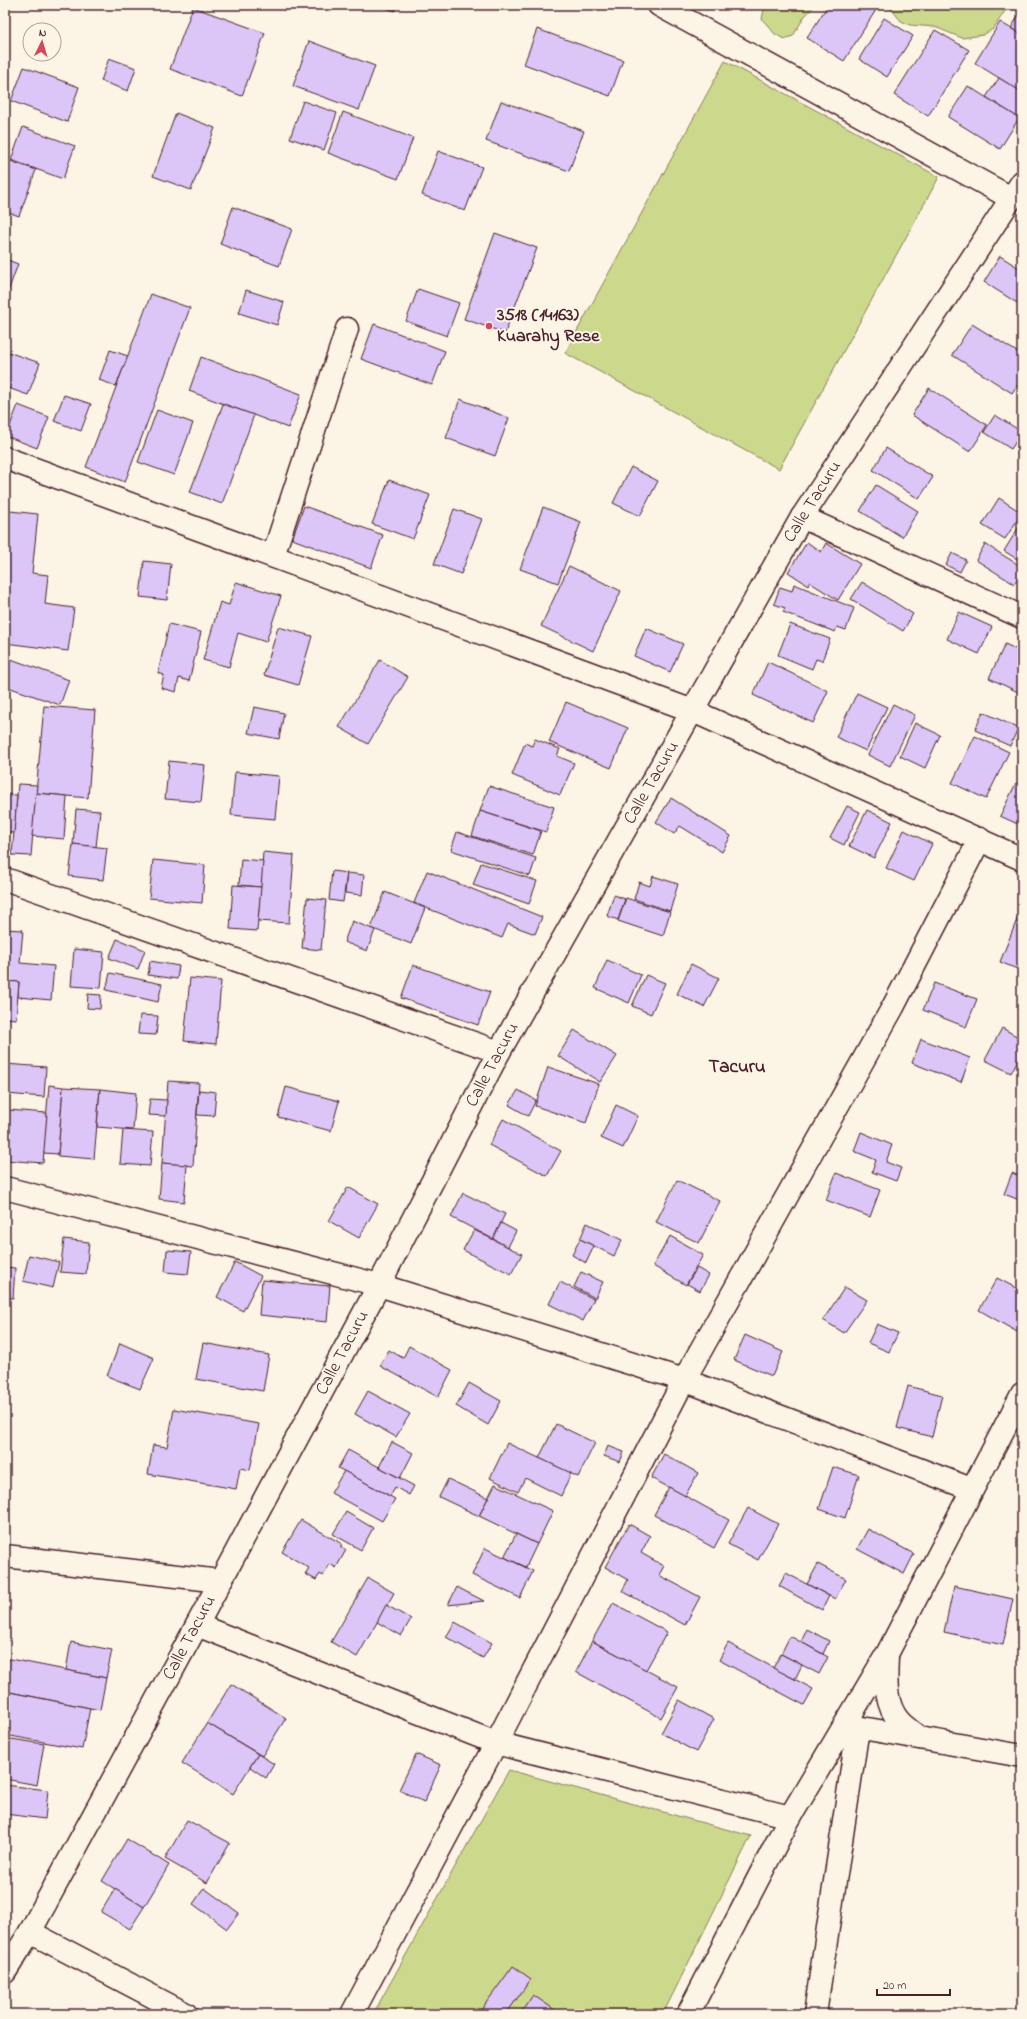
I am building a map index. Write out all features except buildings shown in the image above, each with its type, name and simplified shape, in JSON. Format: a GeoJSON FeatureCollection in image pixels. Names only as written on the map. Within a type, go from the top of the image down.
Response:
{"type":"FeatureCollection","features":[{"type":"Feature","properties":{"kind":"street"},"geometry":{"type":"LineString","coordinates":[[658,5],[1016,190]]}},
{"type":"Feature","properties":{"kind":"street","name":"Calle Tacuru"},"geometry":{"type":"LineString","coordinates":[[5,1972],[30,1932],[198,1626],[220,1581],[379,1285],[499,1052],[802,517],[1016,190]]}},
{"type":"Feature","properties":{"kind":"street"},"geometry":{"type":"LineString","coordinates":[[273,556],[347,329]]}},
{"type":"Feature","properties":{"kind":"street"},"geometry":{"type":"LineString","coordinates":[[5,458],[693,711],[1022,859]]}},
{"type":"Feature","properties":{"kind":"street"},"geometry":{"type":"LineString","coordinates":[[802,517],[1022,618]]}},
{"type":"Feature","properties":{"kind":"street"},"geometry":{"type":"LineString","coordinates":[[352,2014],[496,1742],[684,1380],[893,1007],[980,839]]}},
{"type":"Feature","properties":{"kind":"street"},"geometry":{"type":"LineString","coordinates":[[5,879],[499,1052]]}},
{"type":"Feature","properties":{"kind":"street"},"geometry":{"type":"LineString","coordinates":[[5,1188],[379,1285],[684,1380],[971,1489]]}},
{"type":"Feature","properties":{"kind":"street"},"geometry":{"type":"LineString","coordinates":[[688,2014],[790,1817],[852,1726],[971,1489],[1022,1394]]}},
{"type":"Feature","properties":{"kind":"street"},"geometry":{"type":"LineString","coordinates":[[5,1556],[220,1581]]}},
{"type":"Feature","properties":{"kind":"street"},"geometry":{"type":"LineString","coordinates":[[198,1626],[496,1742],[790,1817]]}},
{"type":"Feature","properties":{"kind":"street"},"geometry":{"type":"LineString","coordinates":[[887,1654],[886,1686],[890,1705],[899,1722],[922,1739]]}},
{"type":"Feature","properties":{"kind":"street"},"geometry":{"type":"LineString","coordinates":[[852,1726],[1022,1756]]}},
{"type":"Feature","properties":{"kind":"street"},"geometry":{"type":"LineString","coordinates":[[815,2014],[852,1726]]}},
{"type":"Feature","properties":{"kind":"street"},"geometry":{"type":"LineString","coordinates":[[30,1932],[186,2014]]}},
{"type":"Feature","properties":{"kind":"green space"},"geometry":{"type":"Polygon","coordinates":[[[765,5],[815,5],[804,17],[793,36],[784,39],[775,34],[762,19],[765,5]]]}},
{"type":"Feature","properties":{"kind":"green space"},"geometry":{"type":"Polygon","coordinates":[[[888,5],[1009,5],[993,29],[983,35],[962,38],[935,27],[910,25],[901,21],[888,5]]]}},
{"type":"Feature","properties":{"kind":"green space"},"geometry":{"type":"Polygon","coordinates":[[[725,61],[939,177],[779,469],[565,353],[725,61]]]}},
{"type":"Feature","properties":{"kind":"green space"},"geometry":{"type":"Polygon","coordinates":[[[509,1770],[751,1836],[663,2014],[373,2014],[509,1770]]]}},
{"type":"Feature","properties":{"kind":"place","name":"3518 (14163) Kuarahy Rese"},"geometry":{"type":"Point","coordinates":[489,326]}},
{"type":"Feature","properties":{"kind":"district","name":"Tacuru"},"geometry":{"type":"Point","coordinates":[737,1067]}}]}
